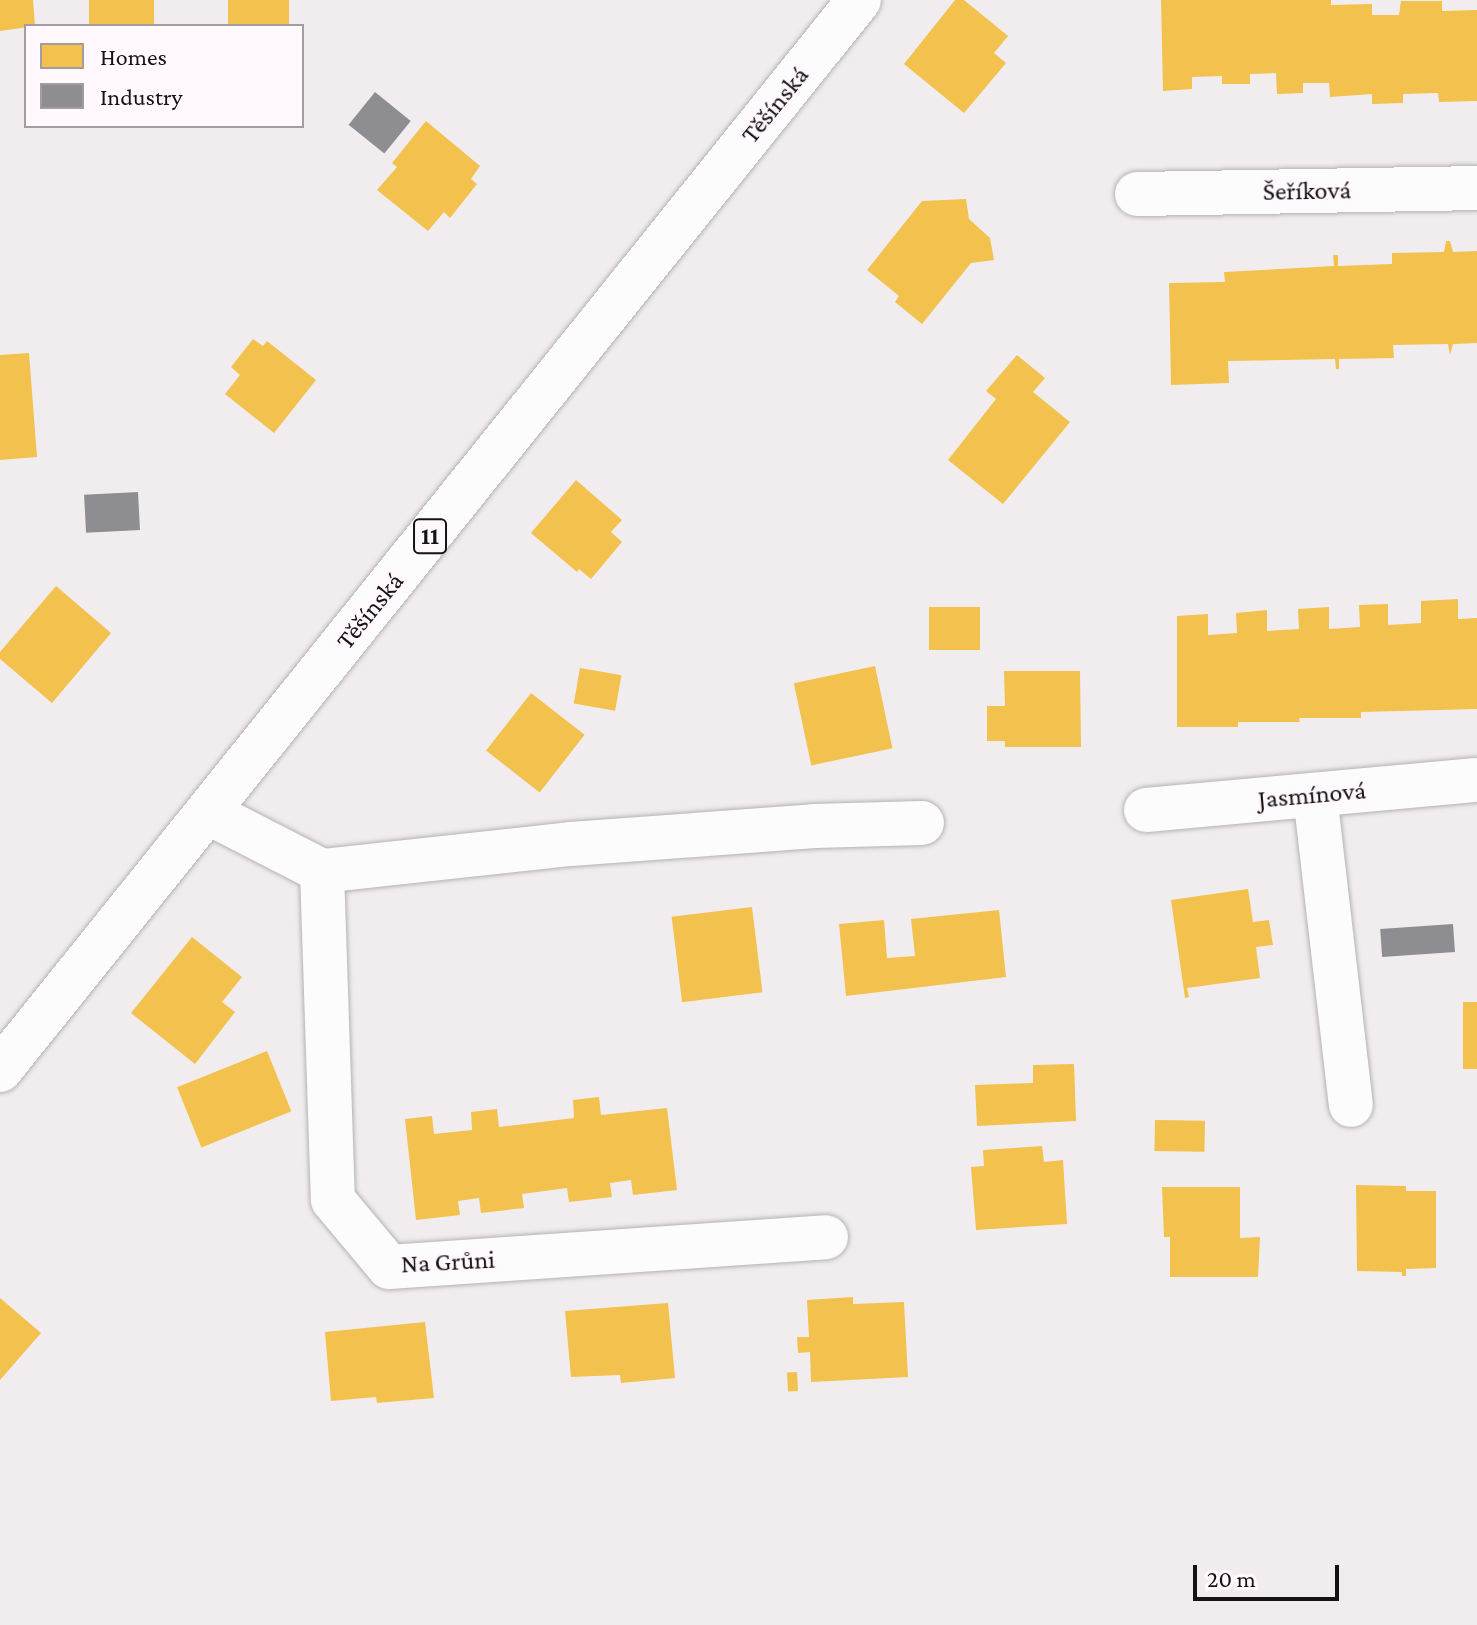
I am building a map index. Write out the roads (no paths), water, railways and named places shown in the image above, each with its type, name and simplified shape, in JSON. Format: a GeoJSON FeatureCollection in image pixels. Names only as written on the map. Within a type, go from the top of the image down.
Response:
{"type":"FeatureCollection","features":[{"type":"Feature","properties":{"kind":"street","name":"Těšínská"},"geometry":{"type":"LineString","coordinates":[[0,1070],[859,0]]}},
{"type":"Feature","properties":{"kind":"street","name":"Šeříková"},"geometry":{"type":"LineString","coordinates":[[1137,194],[1477,188]]}},
{"type":"Feature","properties":{"kind":"street","name":"Jasmínová"},"geometry":{"type":"LineString","coordinates":[[1146,810],[1477,780]]}},
{"type":"Feature","properties":{"kind":"street"},"geometry":{"type":"LineString","coordinates":[[1315,795],[1351,1105]]}},
{"type":"Feature","properties":{"kind":"street"},"geometry":{"type":"LineString","coordinates":[[209,813],[322,871],[571,844],[814,826],[922,823]]}},
{"type":"Feature","properties":{"kind":"street","name":"Na Grůni"},"geometry":{"type":"LineString","coordinates":[[322,871],[333,1200],[389,1267],[826,1237]]}}]}
